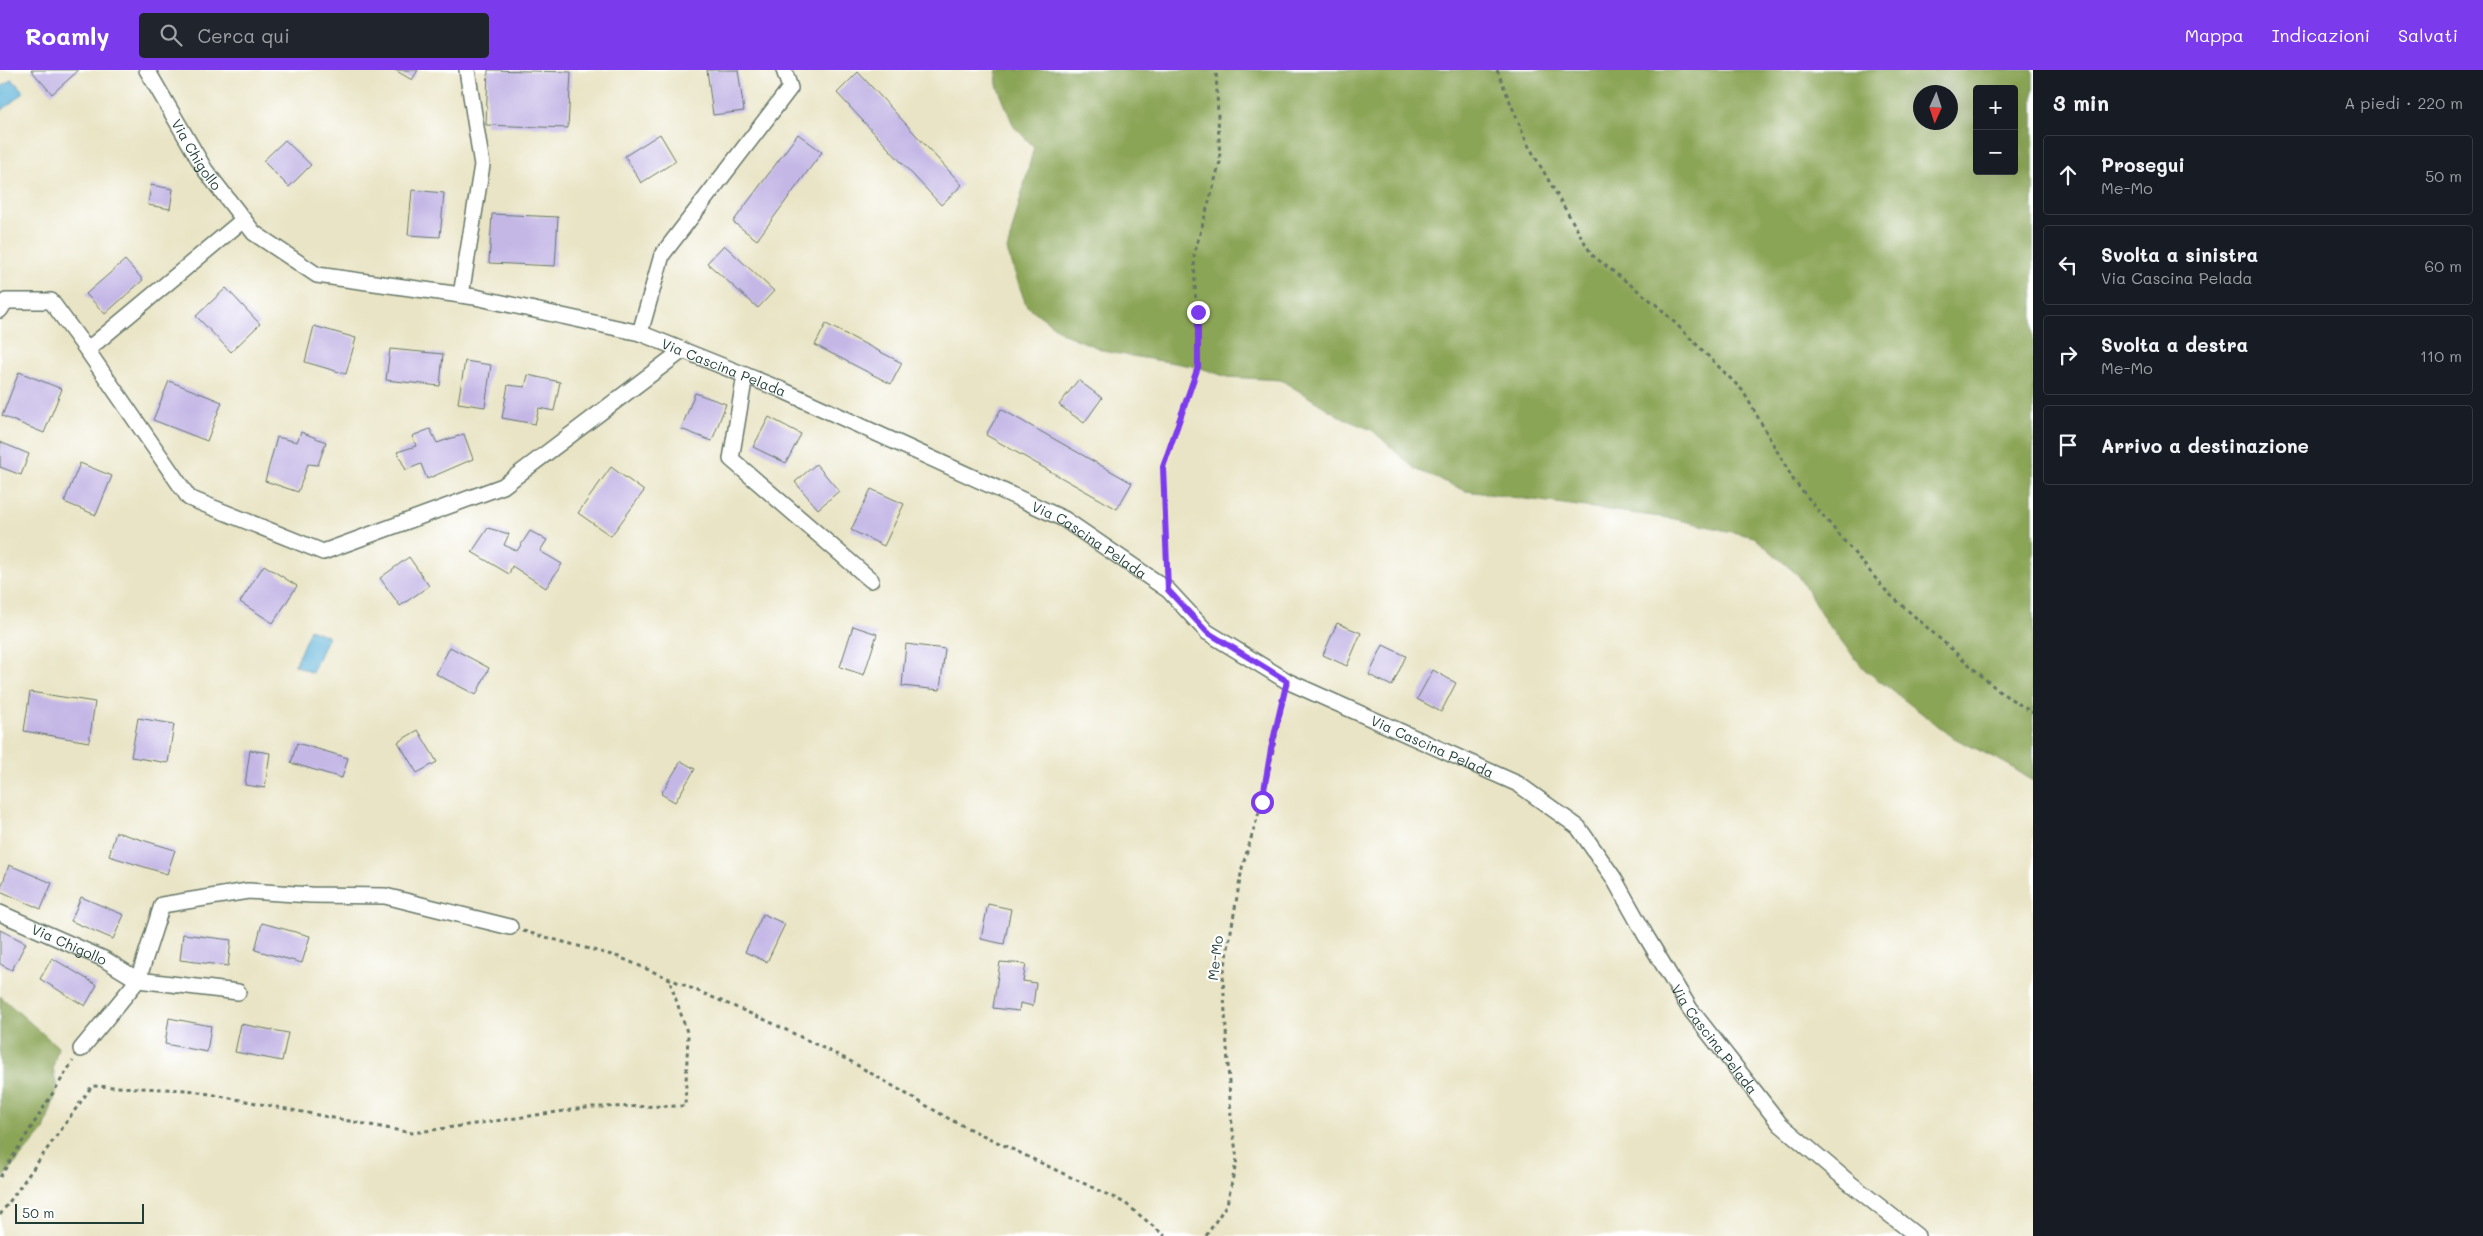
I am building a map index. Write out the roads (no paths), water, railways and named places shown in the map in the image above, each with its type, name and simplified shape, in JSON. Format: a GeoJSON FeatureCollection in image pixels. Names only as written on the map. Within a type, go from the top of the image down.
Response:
{"type":"FeatureCollection","features":[{"type":"Feature","properties":{"kind":"street"},"geometry":{"type":"LineString","coordinates":[[461,295],[482,165],[467,70]]}},
{"type":"Feature","properties":{"kind":"street"},"geometry":{"type":"LineString","coordinates":[[640,333],[662,255],[790,88],[784,70]]}},
{"type":"Feature","properties":{"kind":"street","name":"Via Chigollo"},"geometry":{"type":"LineString","coordinates":[[150,71],[205,170],[254,233]]}},
{"type":"Feature","properties":{"kind":"street"},"geometry":{"type":"LineString","coordinates":[[87,350],[243,220]]}},
{"type":"Feature","properties":{"kind":"street","name":"Via Cascina Pelada"},"geometry":{"type":"LineString","coordinates":[[254,233],[317,275],[461,295],[640,333],[744,374],[1064,518],[1168,590],[1207,632],[1287,681],[1518,784],[1578,827],[1613,877],[1690,1009],[1780,1124],[1851,1184],[1917,1236]]}},
{"type":"Feature","properties":{"kind":"street"},"geometry":{"type":"LineString","coordinates":[[0,310],[6,301],[51,301],[189,498],[323,552],[503,486],[684,350]]}},
{"type":"Feature","properties":{"kind":"street"},"geometry":{"type":"LineString","coordinates":[[744,374],[731,459],[870,580]]}},
{"type":"Feature","properties":{"kind":"street"},"geometry":{"type":"LineString","coordinates":[[80,1049],[138,980],[162,905],[248,891],[312,895],[385,896],[510,928]]}},
{"type":"Feature","properties":{"kind":"street","name":"Via Chigollo"},"geometry":{"type":"LineString","coordinates":[[0,913],[104,959],[138,980]]}},
{"type":"Feature","properties":{"kind":"street"},"geometry":{"type":"LineString","coordinates":[[138,980],[238,992]]}},
{"type":"Feature","properties":{"kind":"water"},"geometry":{"type":"Polygon","coordinates":[[[12,79],[24,92],[0,112],[0,88],[12,79]]]}},
{"type":"Feature","properties":{"kind":"water"},"geometry":{"type":"Polygon","coordinates":[[[310,629],[328,636],[312,673],[295,665],[310,629]]]}}]}
